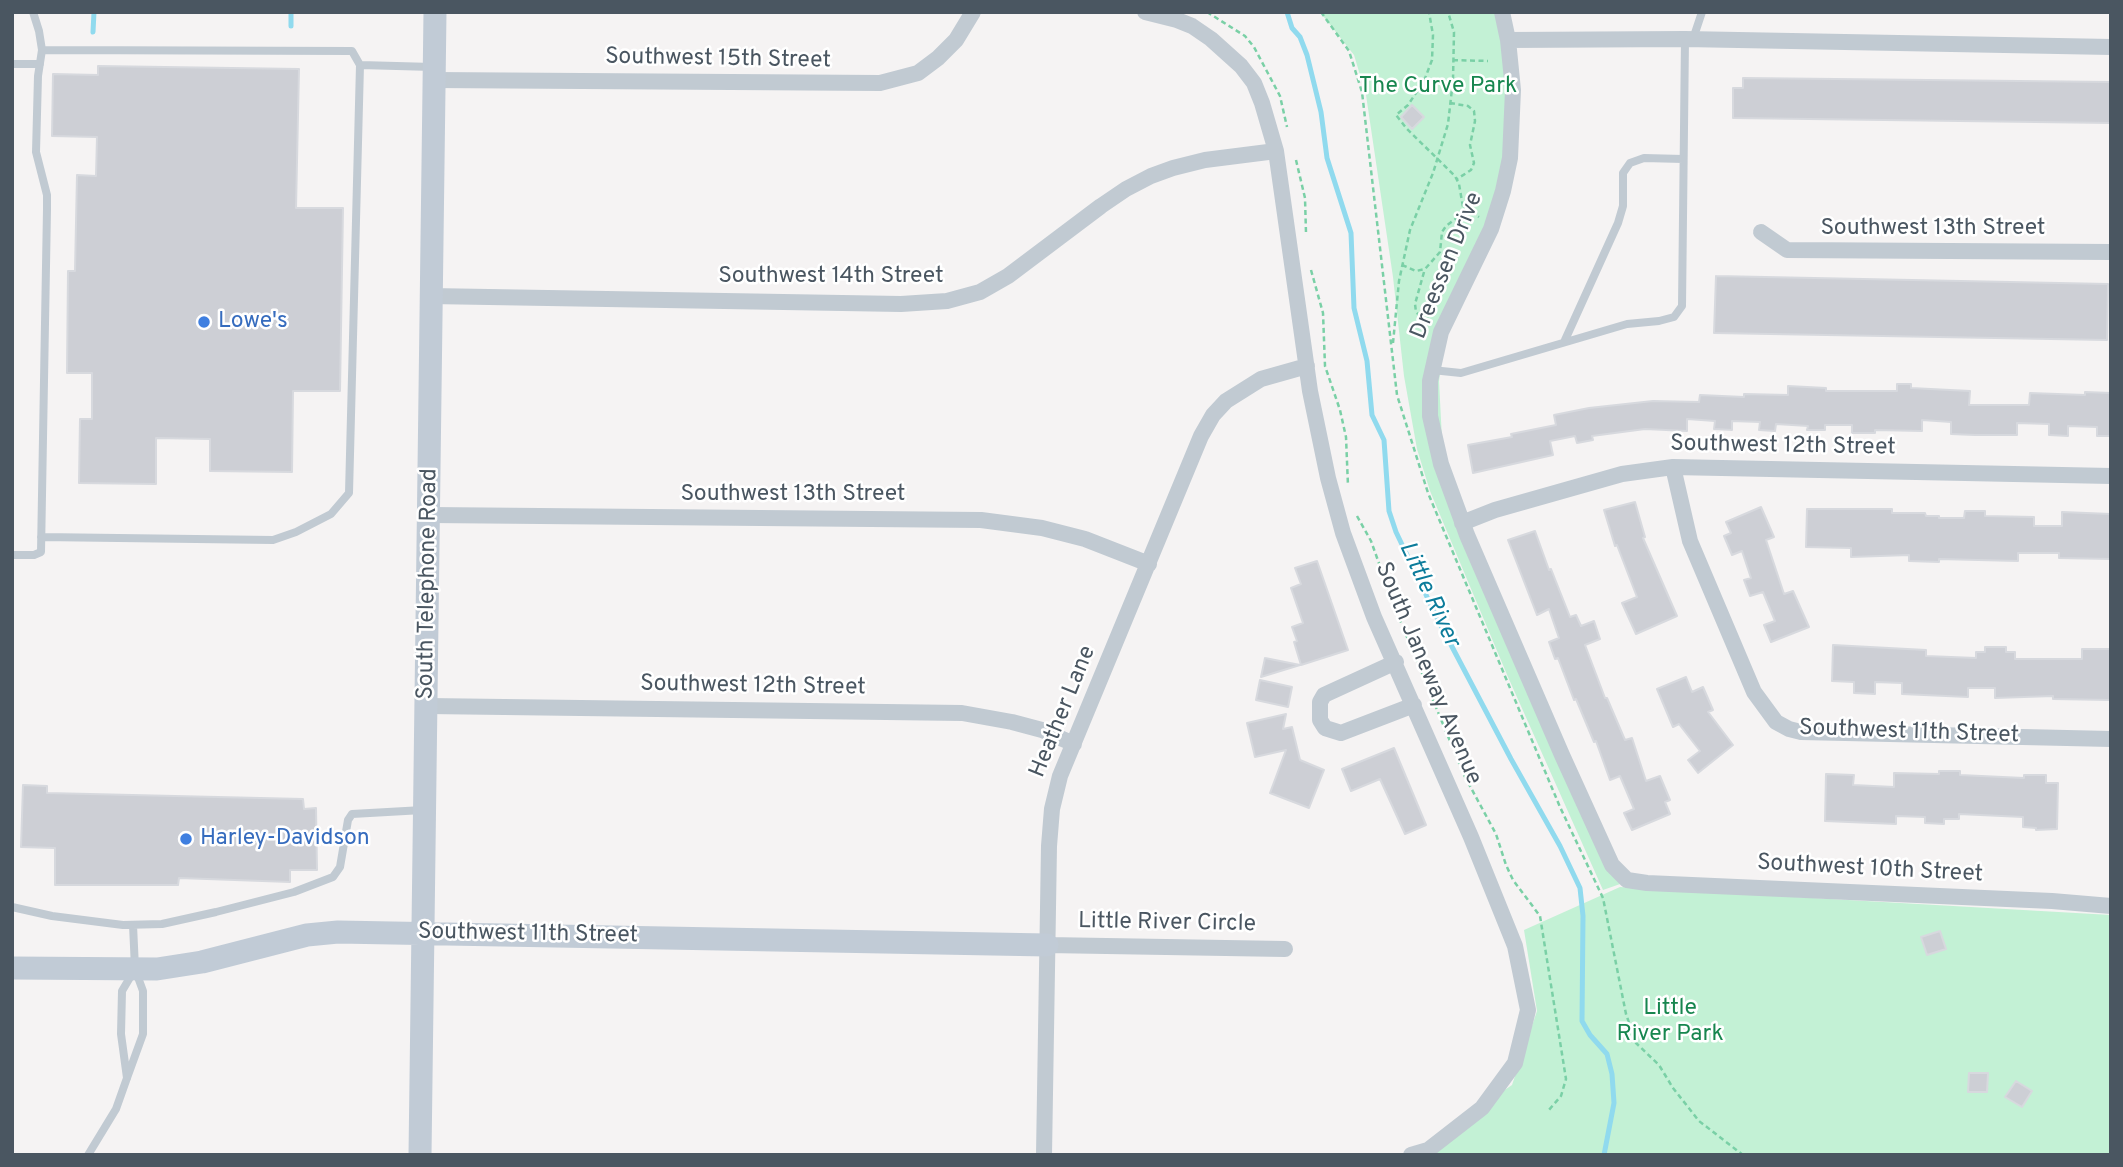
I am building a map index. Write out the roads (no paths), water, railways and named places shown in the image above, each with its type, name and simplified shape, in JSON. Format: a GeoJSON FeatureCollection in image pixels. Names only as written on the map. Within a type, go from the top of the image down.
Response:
{"type":"FeatureCollection","features":[{"type":"Feature","properties":{"kind":"main road","name":"South Telephone Road"},"geometry":{"type":"LineString","coordinates":[[420,1155],[428,706],[430,296],[435,12]]}},
{"type":"Feature","properties":{"kind":"main road","name":"Southwest 11th Street"},"geometry":{"type":"LineString","coordinates":[[12,968],[135,969],[180,966],[307,935],[338,932],[1048,945]]}},
{"type":"Feature","properties":{"kind":"street","name":"Southwest 15th Street"},"geometry":{"type":"LineString","coordinates":[[433,73],[880,83],[918,73],[938,58],[956,40],[973,12]]}},
{"type":"Feature","properties":{"kind":"street","name":"South Janeway Avenue"},"geometry":{"type":"LineString","coordinates":[[1145,12],[1192,26],[1228,52],[1254,83],[1269,121],[1276,151],[1307,366],[1328,478],[1343,533],[1374,617],[1472,837],[1515,946],[1528,1010],[1515,1063],[1482,1108],[1428,1150],[1411,1155]]}},
{"type":"Feature","properties":{"kind":"street","name":"Dreessen Drive"},"geometry":{"type":"LineString","coordinates":[[1432,370],[1441,332],[1491,229],[1510,158],[1513,90],[1502,12]]}},
{"type":"Feature","properties":{"kind":"street"},"geometry":{"type":"LineString","coordinates":[[1508,40],[1689,39],[2111,47]]}},
{"type":"Feature","properties":{"kind":"street","name":"Southwest 14th Street"},"geometry":{"type":"LineString","coordinates":[[430,296],[901,304],[947,301],[980,292],[1008,276],[1101,206],[1151,176],[1205,160],[1276,151]]}},
{"type":"Feature","properties":{"kind":"street","name":"Southwest 13th Street"},"geometry":{"type":"LineString","coordinates":[[1761,232],[1787,250],[2111,253]]}},
{"type":"Feature","properties":{"kind":"street","name":"Heather Lane"},"geometry":{"type":"LineString","coordinates":[[1044,1155],[1049,846],[1052,808],[1060,776],[1201,436],[1213,415],[1226,401],[1261,379],[1307,366]]}},
{"type":"Feature","properties":{"kind":"street"},"geometry":{"type":"LineString","coordinates":[[1432,370],[1430,416],[1441,464],[1462,523]]}},
{"type":"Feature","properties":{"kind":"street","name":"Southwest 12th Street"},"geometry":{"type":"LineString","coordinates":[[1462,523],[1495,510],[1622,474],[1672,467],[2111,476]]}},
{"type":"Feature","properties":{"kind":"street","name":"Southwest 11th Street"},"geometry":{"type":"LineString","coordinates":[[1672,467],[1690,541],[1754,692],[1776,722],[1801,732],[2111,739]]}},
{"type":"Feature","properties":{"kind":"street","name":"Southwest 13th Street"},"geometry":{"type":"LineString","coordinates":[[429,515],[981,520],[1042,528],[1085,539],[1149,564]]}},
{"type":"Feature","properties":{"kind":"street","name":"Southwest 10th Street"},"geometry":{"type":"LineString","coordinates":[[1462,523],[1612,865],[1627,880],[2111,906]]}},
{"type":"Feature","properties":{"kind":"street"},"geometry":{"type":"LineString","coordinates":[[1396,662],[1324,695],[1320,702],[1320,720],[1331,732],[1341,733],[1414,705]]}},
{"type":"Feature","properties":{"kind":"street","name":"Southwest 12th Street"},"geometry":{"type":"LineString","coordinates":[[428,706],[962,713],[1022,724],[1074,744]]}},
{"type":"Feature","properties":{"kind":"street","name":"Little River Circle"},"geometry":{"type":"LineString","coordinates":[[1048,945],[1285,949]]}},
{"type":"Feature","properties":{"kind":"lane"},"geometry":{"type":"LineString","coordinates":[[12,555],[34,555],[41,552],[47,195],[36,152],[38,76],[43,50],[33,12]]}},
{"type":"Feature","properties":{"kind":"lane"},"geometry":{"type":"LineString","coordinates":[[1432,370],[1461,373],[1565,340],[1628,324],[1674,317],[1682,306],[1689,39],[1702,12]]}},
{"type":"Feature","properties":{"kind":"lane"},"geometry":{"type":"LineString","coordinates":[[41,537],[273,540],[331,514],[349,493],[360,65],[352,51],[43,50]]}},
{"type":"Feature","properties":{"kind":"lane"},"geometry":{"type":"LineString","coordinates":[[12,64],[40,64]]}},
{"type":"Feature","properties":{"kind":"lane"},"geometry":{"type":"LineString","coordinates":[[360,65],[433,73]]}},
{"type":"Feature","properties":{"kind":"lane"},"geometry":{"type":"LineString","coordinates":[[1565,340],[1618,223],[1623,206],[1623,173],[1630,163],[1644,159],[1684,159]]}},
{"type":"Feature","properties":{"kind":"lane"},"geometry":{"type":"LineString","coordinates":[[13,908],[52,916],[133,925],[162,924],[216,912],[329,880],[340,867],[348,820],[352,814],[425,809]]}},
{"type":"Feature","properties":{"kind":"lane"},"geometry":{"type":"LineString","coordinates":[[89,1155],[116,1109],[143,1034],[143,991],[135,969],[133,925]]}},
{"type":"Feature","properties":{"kind":"lane"},"geometry":{"type":"LineString","coordinates":[[127,1078],[121,1034],[122,991],[135,969]]}},
{"type":"Feature","properties":{"kind":"waterway"},"geometry":{"type":"LineString","coordinates":[[93,32],[94,12]]}},
{"type":"Feature","properties":{"kind":"waterway"},"geometry":{"type":"LineString","coordinates":[[291,12],[291,26]]}},
{"type":"Feature","properties":{"kind":"waterway","name":"Little River"},"geometry":{"type":"LineString","coordinates":[[1287,12],[1292,28],[1300,37],[1307,55],[1321,112],[1327,158],[1351,233],[1354,308],[1367,361],[1372,415],[1384,440],[1389,511],[1396,532],[1439,622],[1580,888],[1583,916],[1582,1021],[1607,1054],[1612,1074],[1614,1103],[1604,1155]]}},
{"type":"Feature","properties":{"kind":"place","name":"Lowe's"},"geometry":{"type":"Point","coordinates":[204,322]}},
{"type":"Feature","properties":{"kind":"place","name":"Harley-Davidson"},"geometry":{"type":"Point","coordinates":[186,839]}},
{"type":"Feature","properties":{"kind":"park label","name":"The Curve Park"},"geometry":{"type":"Point","coordinates":[1438,87]}},
{"type":"Feature","properties":{"kind":"park label","name":"Little River Park"},"geometry":{"type":"Point","coordinates":[1670,1022]}}]}
